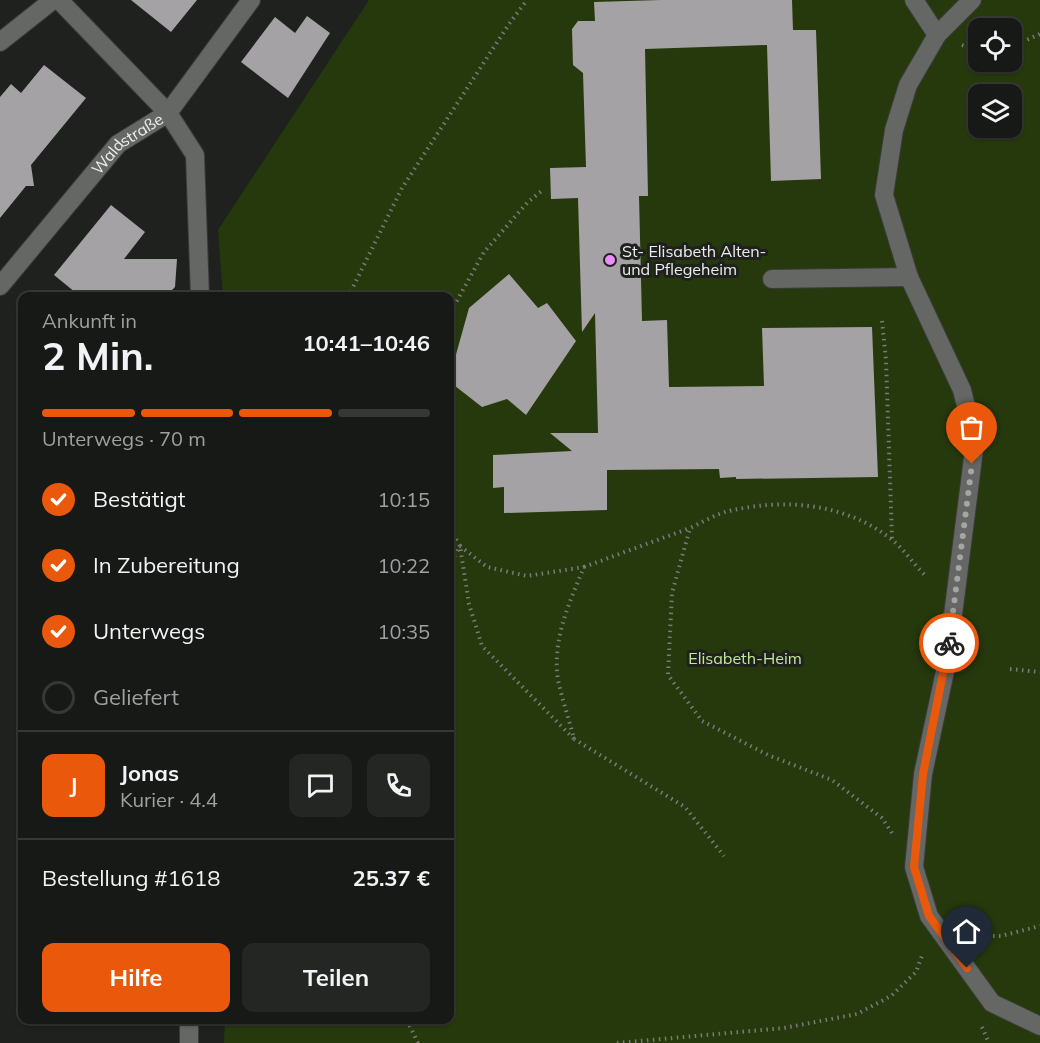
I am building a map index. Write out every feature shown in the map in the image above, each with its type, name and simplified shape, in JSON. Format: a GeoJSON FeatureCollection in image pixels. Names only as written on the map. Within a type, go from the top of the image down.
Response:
{"type":"FeatureCollection","features":[{"type":"Feature","properties":{"kind":"street"},"geometry":{"type":"LineString","coordinates":[[0,42],[53,0]]}},
{"type":"Feature","properties":{"kind":"street"},"geometry":{"type":"LineString","coordinates":[[59,0],[168,113],[195,155],[200,292]]}},
{"type":"Feature","properties":{"kind":"street","name":"Waldstraße"},"geometry":{"type":"LineString","coordinates":[[0,286],[118,144],[168,113],[251,0]]}},
{"type":"Feature","properties":{"kind":"street"},"geometry":{"type":"LineString","coordinates":[[914,0],[938,35]]}},
{"type":"Feature","properties":{"kind":"street"},"geometry":{"type":"LineString","coordinates":[[972,0],[938,35],[908,85],[894,130],[884,195],[909,277],[962,390],[975,442],[949,644],[923,774],[914,867],[929,916],[992,1003],[1040,1026]]}},
{"type":"Feature","properties":{"kind":"street"},"geometry":{"type":"LineString","coordinates":[[772,279],[909,277]]}},
{"type":"Feature","properties":{"kind":"street"},"geometry":{"type":"LineString","coordinates":[[189,1024],[189,1043]]}},
{"type":"Feature","properties":{"kind":"path"},"geometry":{"type":"LineString","coordinates":[[350,292],[402,188],[527,0]]}},
{"type":"Feature","properties":{"kind":"path"},"geometry":{"type":"LineString","coordinates":[[1022,42],[1040,34]]}},
{"type":"Feature","properties":{"kind":"path"},"geometry":{"type":"LineString","coordinates":[[454,306],[484,252],[528,202],[544,189]]}},
{"type":"Feature","properties":{"kind":"path"},"geometry":{"type":"LineString","coordinates":[[882,321],[886,360],[892,540]]}},
{"type":"Feature","properties":{"kind":"path"},"geometry":{"type":"LineString","coordinates":[[460,546],[487,567],[527,576],[584,567],[727,512],[768,506],[803,506],[841,512],[892,540],[926,576]]}},
{"type":"Feature","properties":{"kind":"path"},"geometry":{"type":"LineString","coordinates":[[690,528],[672,593],[668,675],[702,721],[768,755],[832,780],[882,818],[914,867]]}},
{"type":"Feature","properties":{"kind":"path"},"geometry":{"type":"LineString","coordinates":[[454,536],[460,546],[469,604],[482,646],[574,739],[685,807],[724,856]]}},
{"type":"Feature","properties":{"kind":"path"},"geometry":{"type":"LineString","coordinates":[[454,557],[460,546]]}},
{"type":"Feature","properties":{"kind":"path"},"geometry":{"type":"LineString","coordinates":[[574,739],[558,680],[557,647],[567,609],[584,567]]}},
{"type":"Feature","properties":{"kind":"path"},"geometry":{"type":"LineString","coordinates":[[1010,669],[1040,672]]}},
{"type":"Feature","properties":{"kind":"path"},"geometry":{"type":"LineString","coordinates":[[617,1043],[660,1041],[784,1028],[857,1014],[891,996],[916,972],[926,944],[929,916]]}},
{"type":"Feature","properties":{"kind":"path"},"geometry":{"type":"LineString","coordinates":[[970,936],[1000,936],[1040,926]]}},
{"type":"Feature","properties":{"kind":"path"},"geometry":{"type":"LineString","coordinates":[[409,1024],[418,1043]]}},
{"type":"Feature","properties":{"kind":"green space","name":"Elisabeth-Heim"},"geometry":{"type":"Polygon","coordinates":[[[369,0],[1040,0],[1040,1043],[224,1043],[225,1024],[454,1024],[454,292],[223,292],[218,230],[369,0]]]}},
{"type":"Feature","properties":{"kind":"building"},"geometry":{"type":"Polygon","coordinates":[[[131,0],[197,0],[171,32],[131,0]]]}},
{"type":"Feature","properties":{"kind":"building"},"geometry":{"type":"Polygon","coordinates":[[[792,0],[793,30],[816,30],[821,179],[771,181],[767,45],[645,49],[648,196],[639,196],[642,321],[667,320],[669,387],[764,386],[762,328],[872,327],[878,477],[736,479],[736,477],[720,478],[719,469],[607,470],[607,510],[504,513],[504,487],[493,488],[493,455],[572,451],[550,433],[598,433],[595,313],[582,332],[578,198],[551,199],[550,168],[586,167],[583,73],[573,65],[572,29],[578,21],[595,21],[594,2],[792,0]]]}},
{"type":"Feature","properties":{"kind":"building"},"geometry":{"type":"Polygon","coordinates":[[[307,16],[330,33],[288,98],[241,62],[275,17],[295,33],[307,16]]]}},
{"type":"Feature","properties":{"kind":"building"},"geometry":{"type":"Polygon","coordinates":[[[44,65],[86,98],[31,165],[34,186],[26,186],[0,218],[0,97],[11,84],[21,93],[44,65]]]}},
{"type":"Feature","properties":{"kind":"building"},"geometry":{"type":"Polygon","coordinates":[[[111,205],[145,232],[124,259],[177,259],[175,287],[170,292],[75,292],[54,275],[111,205]]]}},
{"type":"Feature","properties":{"kind":"building"},"geometry":{"type":"Polygon","coordinates":[[[509,274],[538,308],[547,303],[576,341],[526,415],[507,399],[482,407],[454,385],[454,362],[469,308],[509,274]]]}},
{"type":"Feature","properties":{"kind":"way so far"},"geometry":{"type":"LineString","coordinates":[[949,643],[972,464]]}},
{"type":"Feature","properties":{"kind":"place","name":"St- Elisabeth Alten- und Pflegeheim"},"geometry":{"type":"Point","coordinates":[610,260]}},
{"type":"Feature","properties":{"kind":"route"},"geometry":{"type":"LineString","coordinates":[[949,643],[923,774],[914,867],[929,916],[967,968]]}}]}
